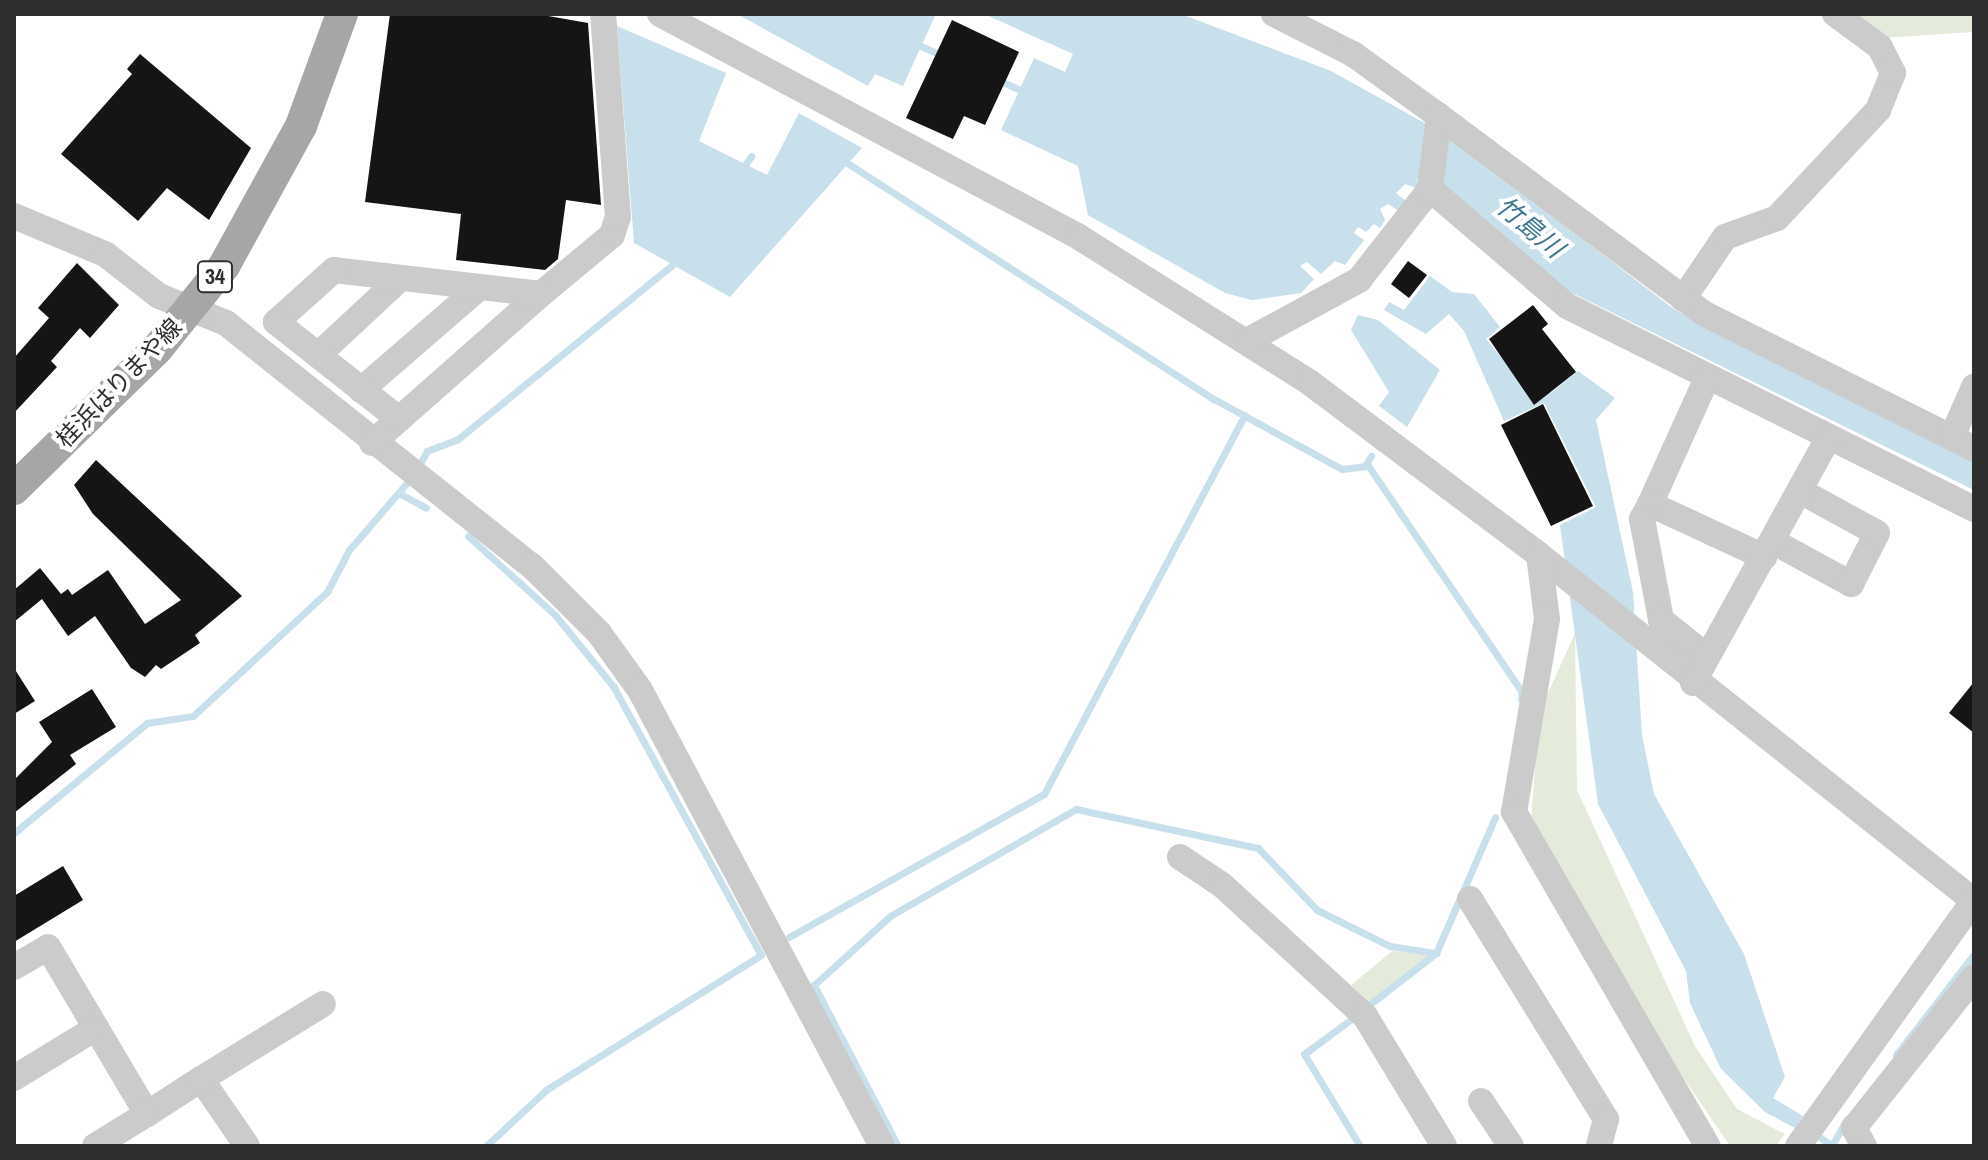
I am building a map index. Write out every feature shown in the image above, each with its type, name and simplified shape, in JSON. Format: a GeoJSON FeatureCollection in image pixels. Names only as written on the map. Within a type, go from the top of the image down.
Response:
{"type":"FeatureCollection","features":[{"type":"Feature","properties":{"kind":"main road","name":"桂浜はりまや線"},"geometry":{"type":"LineString","coordinates":[[14,489],[191,309],[224,266],[284,163],[342,14]]}},
{"type":"Feature","properties":{"kind":"street"},"geometry":{"type":"LineString","coordinates":[[372,443],[612,235],[618,217],[603,14]]}},
{"type":"Feature","properties":{"kind":"street"},"geometry":{"type":"LineString","coordinates":[[660,14],[1079,237],[1247,341],[1380,432],[1544,560],[1693,683],[1974,900],[1798,1146]]}},
{"type":"Feature","properties":{"kind":"street"},"geometry":{"type":"LineString","coordinates":[[1274,14],[1353,54],[1683,299],[1963,443],[1974,387]]}},
{"type":"Feature","properties":{"kind":"street"},"geometry":{"type":"LineString","coordinates":[[1683,299],[1725,237],[1777,218],[1878,110],[1893,73],[1880,47],[1835,14]]}},
{"type":"Feature","properties":{"kind":"street"},"geometry":{"type":"LineString","coordinates":[[1247,341],[1359,280],[1431,185],[1438,120]]}},
{"type":"Feature","properties":{"kind":"street"},"geometry":{"type":"LineString","coordinates":[[1431,185],[1556,299],[1707,378],[1974,509]]}},
{"type":"Feature","properties":{"kind":"street"},"geometry":{"type":"LineString","coordinates":[[14,216],[105,254],[159,296],[226,323],[395,462],[532,566],[599,633],[640,690],[882,1146]]}},
{"type":"Feature","properties":{"kind":"street"},"geometry":{"type":"LineString","coordinates":[[399,419],[276,322],[334,270],[541,294]]}},
{"type":"Feature","properties":{"kind":"street"},"geometry":{"type":"LineString","coordinates":[[318,355],[401,278]]}},
{"type":"Feature","properties":{"kind":"street"},"geometry":{"type":"LineString","coordinates":[[361,390],[480,287]]}},
{"type":"Feature","properties":{"kind":"street"},"geometry":{"type":"LineString","coordinates":[[1705,655],[1661,620],[1642,519],[1707,378]]}},
{"type":"Feature","properties":{"kind":"street"},"geometry":{"type":"LineString","coordinates":[[1693,683],[1705,655],[1802,492],[1829,437]]}},
{"type":"Feature","properties":{"kind":"street"},"geometry":{"type":"LineString","coordinates":[[1650,504],[1851,584],[1877,533],[1802,492]]}},
{"type":"Feature","properties":{"kind":"street"},"geometry":{"type":"LineString","coordinates":[[1544,560],[1547,619],[1514,812],[1708,1146]]}},
{"type":"Feature","properties":{"kind":"street"},"geometry":{"type":"LineString","coordinates":[[1180,857],[1222,885],[1365,1016],[1444,1146]]}},
{"type":"Feature","properties":{"kind":"street"},"geometry":{"type":"LineString","coordinates":[[1470,899],[1606,1119],[1593,1144]]}},
{"type":"Feature","properties":{"kind":"street"},"geometry":{"type":"LineString","coordinates":[[14,967],[48,947],[147,1114]]}},
{"type":"Feature","properties":{"kind":"street"},"geometry":{"type":"LineString","coordinates":[[1864,1146],[1854,1128],[1974,977]]}},
{"type":"Feature","properties":{"kind":"street"},"geometry":{"type":"LineString","coordinates":[[95,1146],[323,1004]]}},
{"type":"Feature","properties":{"kind":"street"},"geometry":{"type":"LineString","coordinates":[[14,1078],[96,1028]]}},
{"type":"Feature","properties":{"kind":"street"},"geometry":{"type":"LineString","coordinates":[[201,1079],[247,1146]]}},
{"type":"Feature","properties":{"kind":"street"},"geometry":{"type":"LineString","coordinates":[[1481,1101],[1511,1146]]}},
{"type":"Feature","properties":{"kind":"green space"},"geometry":{"type":"Polygon","coordinates":[[[1850,14],[1974,14],[1974,32],[1883,38],[1850,14]]]}},
{"type":"Feature","properties":{"kind":"green space"},"geometry":{"type":"Polygon","coordinates":[[[1575,633],[1577,790],[1695,1046],[1737,1109],[1785,1134],[1776,1146],[1730,1146],[1678,1070],[1531,822],[1539,713],[1575,633]]]}},
{"type":"Feature","properties":{"kind":"green space"},"geometry":{"type":"Polygon","coordinates":[[[1392,951],[1430,955],[1369,1004],[1351,985],[1392,951]]]}},
{"type":"Feature","properties":{"kind":"water"},"geometry":{"type":"Polygon","coordinates":[[[737,14],[935,16],[903,86],[875,74],[868,86],[737,14]]]}},
{"type":"Feature","properties":{"kind":"water","name":"竹島川"},"geometry":{"type":"Polygon","coordinates":[[[984,14],[1181,14],[1331,71],[1448,136],[1675,310],[1974,458],[1974,490],[1572,293],[1412,176],[1419,182],[1417,188],[1405,184],[1396,193],[1406,201],[1399,211],[1388,204],[1380,209],[1385,220],[1380,228],[1374,224],[1366,232],[1358,227],[1354,233],[1364,240],[1345,265],[1335,261],[1321,274],[1307,262],[1300,266],[1314,279],[1301,293],[1252,300],[1225,293],[1088,215],[1078,166],[1001,130],[1034,58],[1065,72],[1073,54],[984,14]]]}},
{"type":"Feature","properties":{"kind":"water"},"geometry":{"type":"Polygon","coordinates":[[[617,26],[726,73],[699,141],[767,175],[799,113],[862,148],[730,297],[634,243],[617,26]]]}},
{"type":"Feature","properties":{"kind":"water"},"geometry":{"type":"Polygon","coordinates":[[[1430,276],[1452,292],[1474,294],[1500,327],[1486,339],[1525,386],[1538,376],[1551,393],[1578,371],[1615,398],[1596,420],[1633,592],[1642,735],[1654,794],[1744,954],[1785,1077],[1773,1098],[1803,1116],[1795,1128],[1765,1112],[1721,1069],[1690,1003],[1686,971],[1598,804],[1560,525],[1596,507],[1544,403],[1504,421],[1464,331],[1449,314],[1426,334],[1384,310],[1389,302],[1404,310],[1430,276]]]}},
{"type":"Feature","properties":{"kind":"water"},"geometry":{"type":"Polygon","coordinates":[[[1358,315],[1378,320],[1440,370],[1407,427],[1379,406],[1389,392],[1351,330],[1358,315]]]}},
{"type":"Feature","properties":{"kind":"building"},"geometry":{"type":"Polygon","coordinates":[[[390,14],[537,14],[588,23],[601,205],[566,200],[558,259],[545,270],[456,260],[461,214],[365,202],[390,14]]]}},
{"type":"Feature","properties":{"kind":"building"},"geometry":{"type":"Polygon","coordinates":[[[952,20],[1019,52],[985,125],[964,116],[953,139],[906,118],[952,20]]]}},
{"type":"Feature","properties":{"kind":"building"},"geometry":{"type":"Polygon","coordinates":[[[140,54],[251,148],[209,220],[167,188],[138,221],[61,154],[132,74],[127,69],[140,54]]]}},
{"type":"Feature","properties":{"kind":"building"},"geometry":{"type":"Polygon","coordinates":[[[1408,261],[1427,275],[1409,298],[1391,284],[1408,261]]]}},
{"type":"Feature","properties":{"kind":"building"},"geometry":{"type":"Polygon","coordinates":[[[77,263],[119,305],[90,338],[80,328],[51,361],[57,367],[14,413],[14,358],[49,318],[38,308],[77,263]]]}},
{"type":"Feature","properties":{"kind":"building"},"geometry":{"type":"Polygon","coordinates":[[[1533,305],[1548,324],[1542,329],[1576,372],[1534,405],[1489,339],[1533,305]]]}},
{"type":"Feature","properties":{"kind":"building"},"geometry":{"type":"Polygon","coordinates":[[[1543,404],[1593,506],[1551,526],[1501,425],[1543,404]]]}},
{"type":"Feature","properties":{"kind":"building"},"geometry":{"type":"Polygon","coordinates":[[[96,460],[242,596],[195,635],[200,643],[161,669],[156,665],[145,677],[131,668],[95,616],[68,636],[42,599],[14,622],[14,590],[40,568],[61,594],[68,589],[72,595],[108,570],[145,624],[181,600],[93,514],[74,485],[96,460]]]}},
{"type":"Feature","properties":{"kind":"building"},"geometry":{"type":"Polygon","coordinates":[[[14,668],[35,701],[14,714],[14,668]]]}},
{"type":"Feature","properties":{"kind":"building"},"geometry":{"type":"Polygon","coordinates":[[[1974,682],[1974,733],[1949,713],[1974,682]]]}},
{"type":"Feature","properties":{"kind":"building"},"geometry":{"type":"Polygon","coordinates":[[[92,689],[116,727],[70,755],[76,764],[14,813],[14,780],[52,742],[39,722],[92,689]]]}},
{"type":"Feature","properties":{"kind":"building"},"geometry":{"type":"Polygon","coordinates":[[[63,866],[83,900],[14,942],[14,896],[63,866]]]}},
{"type":"Feature","properties":{"kind":"waterway"},"geometry":{"type":"LineString","coordinates":[[914,43],[943,56]]}},
{"type":"Feature","properties":{"kind":"waterway"},"geometry":{"type":"LineString","coordinates":[[998,80],[1027,93]]}},
{"type":"Feature","properties":{"kind":"waterway"},"geometry":{"type":"LineString","coordinates":[[742,169],[751,156]]}},
{"type":"Feature","properties":{"kind":"waterway"},"geometry":{"type":"LineString","coordinates":[[841,159],[1214,399],[1342,469],[1365,466],[1371,456]]}},
{"type":"Feature","properties":{"kind":"waterway"},"geometry":{"type":"LineString","coordinates":[[418,467],[427,451],[458,439],[682,257]]}},
{"type":"Feature","properties":{"kind":"waterway"},"geometry":{"type":"LineString","coordinates":[[789,937],[1044,794],[1245,415]]}},
{"type":"Feature","properties":{"kind":"waterway"},"geometry":{"type":"LineString","coordinates":[[1367,464],[1522,692],[1521,699]]}},
{"type":"Feature","properties":{"kind":"waterway"},"geometry":{"type":"LineString","coordinates":[[14,833],[147,723],[193,716],[327,592],[349,550],[412,477]]}},
{"type":"Feature","properties":{"kind":"waterway"},"geometry":{"type":"LineString","coordinates":[[402,495],[426,508]]}},
{"type":"Feature","properties":{"kind":"waterway"},"geometry":{"type":"LineString","coordinates":[[468,536],[555,615],[613,686],[761,955],[546,1090],[486,1146]]}},
{"type":"Feature","properties":{"kind":"waterway"},"geometry":{"type":"LineString","coordinates":[[898,1146],[814,985],[890,916],[1076,809],[1258,848],[1317,910],[1390,946],[1436,953]]}},
{"type":"Feature","properties":{"kind":"waterway"},"geometry":{"type":"LineString","coordinates":[[1369,1005],[1436,953],[1495,817]]}},
{"type":"Feature","properties":{"kind":"waterway"},"geometry":{"type":"LineString","coordinates":[[1896,1055],[1974,954]]}},
{"type":"Feature","properties":{"kind":"waterway"},"geometry":{"type":"LineString","coordinates":[[1350,1020],[1304,1054],[1360,1146]]}},
{"type":"Feature","properties":{"kind":"waterway"},"geometry":{"type":"LineString","coordinates":[[1832,1145],[1847,1119]]}},
{"type":"Feature","properties":{"kind":"waterway"},"geometry":{"type":"LineString","coordinates":[[1815,1134],[1833,1146]]}}]}
